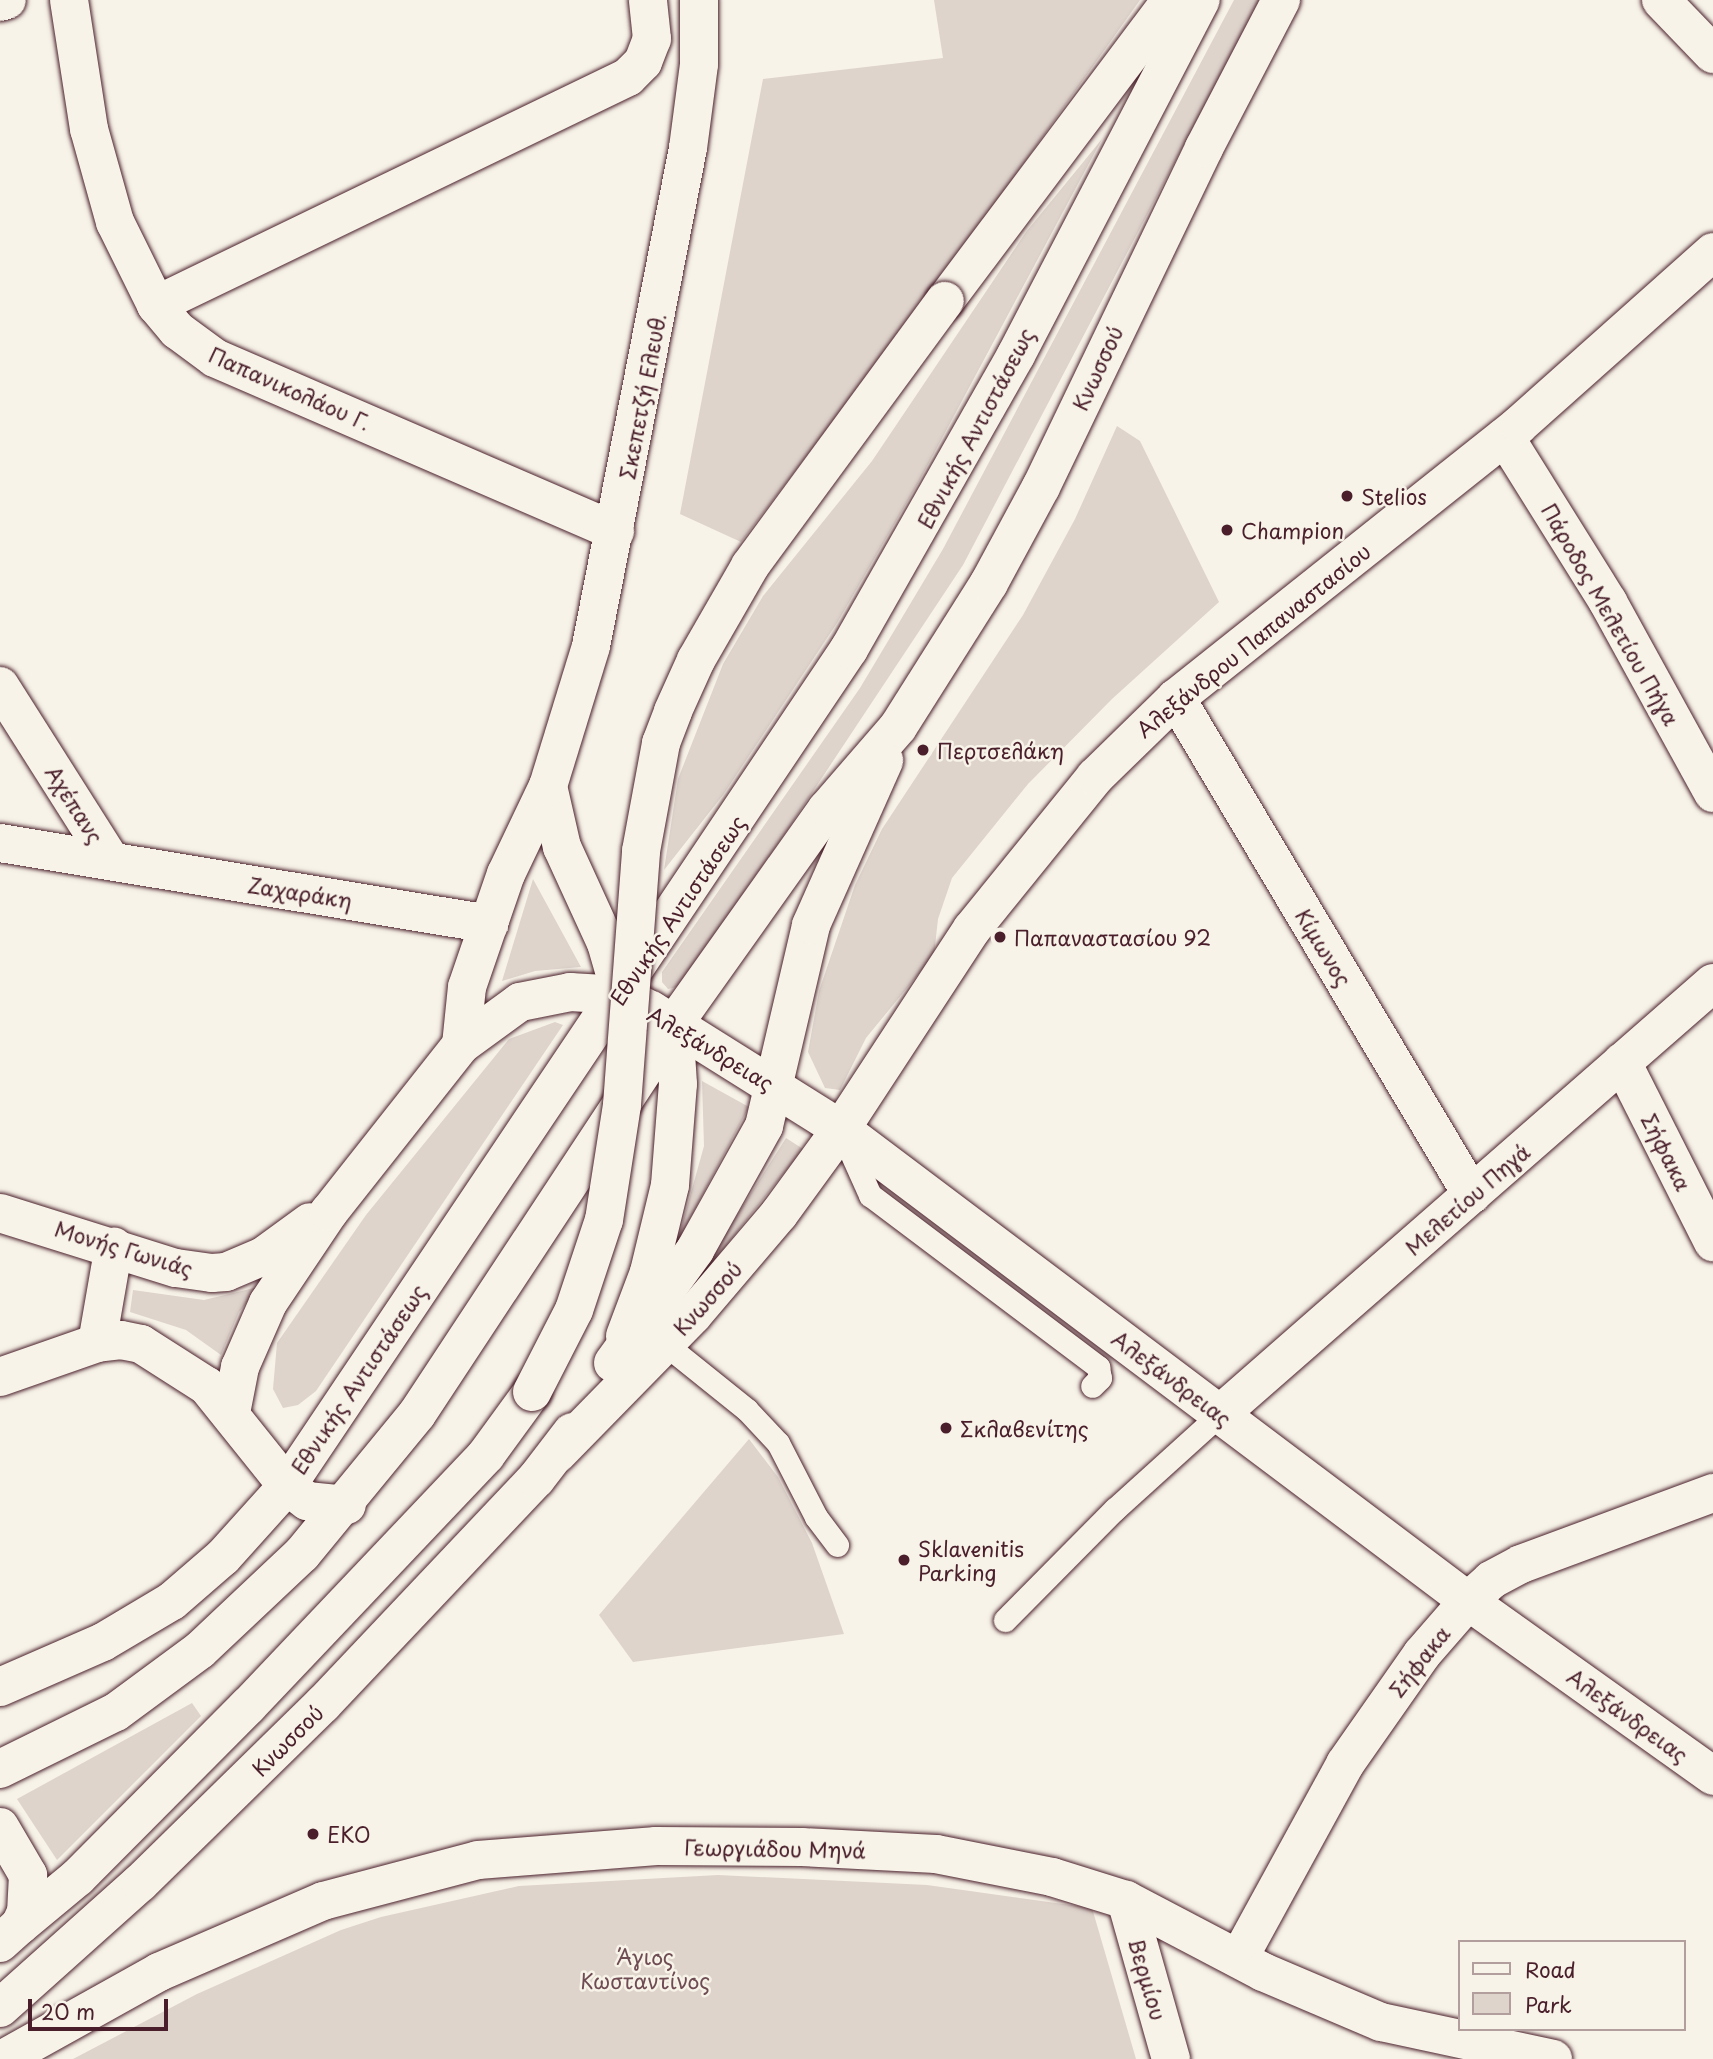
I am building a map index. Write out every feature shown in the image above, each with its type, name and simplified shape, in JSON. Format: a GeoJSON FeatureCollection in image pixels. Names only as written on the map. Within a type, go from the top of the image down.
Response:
{"type":"FeatureCollection","features":[{"type":"Feature","properties":{"kind":"street"},"geometry":{"type":"LineString","coordinates":[[0,2],[7,0]]}},
{"type":"Feature","properties":{"kind":"street","name":"Παπανικολάου Γ."},"geometry":{"type":"LineString","coordinates":[[69,0],[89,129],[103,186],[115,222],[156,304],[177,330],[215,358],[615,531]]}},
{"type":"Feature","properties":{"kind":"street"},"geometry":{"type":"LineString","coordinates":[[156,304],[628,77],[643,62],[652,38],[648,0]]}},
{"type":"Feature","properties":{"kind":"street","name":"Σκεπετζή Ελευθ."},"geometry":{"type":"LineString","coordinates":[[461,1045],[467,987],[506,874],[548,786],[591,646],[688,148],[699,64],[699,0]]}},
{"type":"Feature","properties":{"kind":"street"},"geometry":{"type":"LineString","coordinates":[[10,1934],[78,1877],[248,1706],[486,1455],[552,1356],[583,1286],[610,1187],[625,1075],[641,851],[661,743],[673,711],[702,648],[750,566],[1171,0]]}},
{"type":"Feature","properties":{"kind":"street","name":"Εθνικής Αντιστάσεως"},"geometry":{"type":"LineString","coordinates":[[0,1687],[103,1642],[172,1601],[223,1557],[287,1486],[621,995],[849,649],[929,515],[1200,0]]}},
{"type":"Feature","properties":{"kind":"street","name":"Κνωσσού"},"geometry":{"type":"LineString","coordinates":[[898,727],[989,583],[1035,499],[1204,148],[1281,0]]}},
{"type":"Feature","properties":{"kind":"street"},"geometry":{"type":"LineString","coordinates":[[1661,0],[1713,54]]}},
{"type":"Feature","properties":{"kind":"street","name":"Αλεξάνδρου Παπαναστασίου"},"geometry":{"type":"LineString","coordinates":[[841,1129],[1014,871],[1095,777],[1176,698],[1505,436],[1713,253]]}},
{"type":"Feature","properties":{"kind":"street","name":"Πάροδος Μελετίου Πήγα"},"geometry":{"type":"LineString","coordinates":[[1505,436],[1608,602],[1713,793]]}},
{"type":"Feature","properties":{"kind":"street","name":"Αχέπανς"},"geometry":{"type":"LineString","coordinates":[[0,687],[111,861]]}},
{"type":"Feature","properties":{"kind":"street","name":"Κίμωνος"},"geometry":{"type":"LineString","coordinates":[[1176,698],[1472,1195]]}},
{"type":"Feature","properties":{"kind":"street"},"geometry":{"type":"LineString","coordinates":[[0,1769],[116,1712],[176,1670],[253,1604],[347,1505],[443,1376],[674,1024],[827,809],[898,727]]}},
{"type":"Feature","properties":{"kind":"street"},"geometry":{"type":"LineString","coordinates":[[613,1363],[659,1302],[732,1191],[764,1126],[776,1087],[811,925],[898,727]]}},
{"type":"Feature","properties":{"kind":"street"},"geometry":{"type":"LineString","coordinates":[[231,1413],[240,1367],[268,1303],[349,1189],[461,1045],[520,1002],[578,992],[621,995],[606,943],[562,847],[548,786]]}},
{"type":"Feature","properties":{"kind":"street","name":"Αχέπανς"},"geometry":{"type":"LineString","coordinates":[[0,843],[111,861]]}},
{"type":"Feature","properties":{"kind":"street","name":"Ζαχαράκη"},"geometry":{"type":"LineString","coordinates":[[111,861],[489,924]]}},
{"type":"Feature","properties":{"kind":"street","name":"Μελετίου Πηγά"},"geometry":{"type":"LineString","coordinates":[[1220,1413],[1713,983]]}},
{"type":"Feature","properties":{"kind":"street","name":"Αλεξάνδρειας"},"geometry":{"type":"LineString","coordinates":[[621,995],[674,1024],[841,1129],[1468,1601],[1713,1776]]}},
{"type":"Feature","properties":{"kind":"street"},"geometry":{"type":"LineString","coordinates":[[613,1363],[649,1272],[670,1185],[678,1084],[674,1024]]}},
{"type":"Feature","properties":{"kind":"street","name":"Σήφακα"},"geometry":{"type":"LineString","coordinates":[[1622,1062],[1713,1241]]}},
{"type":"Feature","properties":{"kind":"street","name":"Κνωσσού"},"geometry":{"type":"LineString","coordinates":[[0,2008],[140,1883],[264,1763],[429,1594],[557,1454],[666,1344],[737,1266],[841,1129]]}},
{"type":"Feature","properties":{"kind":"street","name":"Μονής Γωνιάς"},"geometry":{"type":"LineString","coordinates":[[0,1213],[114,1245],[176,1268],[226,1272],[272,1251],[349,1189]]}},
{"type":"Feature","properties":{"kind":"street"},"geometry":{"type":"LineString","coordinates":[[97,1343],[114,1245]]}},
{"type":"Feature","properties":{"kind":"street"},"geometry":{"type":"LineString","coordinates":[[0,1377],[97,1343],[134,1342],[157,1351],[192,1372],[231,1413],[287,1486],[307,1501],[347,1505]]}},
{"type":"Feature","properties":{"kind":"street","name":"Κνωσσού"},"geometry":{"type":"LineString","coordinates":[[557,1454],[613,1363]]}},
{"type":"Feature","properties":{"kind":"street","name":"Σήφακα"},"geometry":{"type":"LineString","coordinates":[[1239,1958],[1345,1765],[1422,1654],[1468,1601],[1491,1580],[1521,1564],[1713,1493]]}},
{"type":"Feature","properties":{"kind":"street"},"geometry":{"type":"LineString","coordinates":[[0,1827],[28,1875],[26,1912],[10,1934]]}},
{"type":"Feature","properties":{"kind":"street","name":"Γεωργιάδου Μηνά"},"geometry":{"type":"LineString","coordinates":[[3,2059],[113,1995],[277,1920],[355,1892],[478,1860],[656,1846],[892,1851],[1005,1866],[1126,1899],[1327,2001],[1381,2022],[1553,2059]]}},
{"type":"Feature","properties":{"kind":"street","name":"Βερμίου"},"geometry":{"type":"LineString","coordinates":[[1126,1899],[1171,2059]]}},
{"type":"Feature","properties":{"kind":"lane"},"geometry":{"type":"LineString","coordinates":[[841,1129],[870,1195],[1098,1367],[1100,1378],[1092,1386]]}},
{"type":"Feature","properties":{"kind":"lane"},"geometry":{"type":"LineString","coordinates":[[666,1344],[747,1410],[778,1443],[816,1517],[837,1545]]}},
{"type":"Feature","properties":{"kind":"lane"},"geometry":{"type":"LineString","coordinates":[[1005,1620],[1115,1509],[1220,1413]]}},
{"type":"Feature","properties":{"kind":"green space"},"geometry":{"type":"Polygon","coordinates":[[[934,0],[1140,0],[943,277],[741,542],[680,514],[763,79],[943,58],[934,0]]]}},
{"type":"Feature","properties":{"kind":"green space"},"geometry":{"type":"Polygon","coordinates":[[[1234,0],[1260,0],[963,565],[784,835],[677,987],[668,989],[662,982],[662,972],[860,688],[943,549],[1234,0]]]}},
{"type":"Feature","properties":{"kind":"green space"},"geometry":{"type":"Polygon","coordinates":[[[1102,139],[917,485],[837,623],[723,795],[664,870],[678,779],[723,664],[763,596],[872,461],[1026,232],[1102,139]]]}},
{"type":"Feature","properties":{"kind":"green space"},"geometry":{"type":"Polygon","coordinates":[[[1117,426],[1140,441],[1219,602],[1112,699],[1028,784],[952,878],[938,919],[934,955],[866,1038],[840,1090],[825,1088],[808,1052],[819,991],[855,885],[882,829],[1023,615],[1075,519],[1117,426]]]}},
{"type":"Feature","properties":{"kind":"green space"},"geometry":{"type":"Polygon","coordinates":[[[533,879],[581,967],[535,971],[502,981],[533,879]]]}},
{"type":"Feature","properties":{"kind":"green space"},"geometry":{"type":"Polygon","coordinates":[[[555,1022],[563,1025],[316,1391],[298,1405],[283,1408],[273,1389],[277,1343],[366,1215],[509,1039],[555,1022]]]}},
{"type":"Feature","properties":{"kind":"green space"},"geometry":{"type":"Polygon","coordinates":[[[702,1081],[749,1107],[677,1243],[704,1146],[702,1081]]]}},
{"type":"Feature","properties":{"kind":"green space"},"geometry":{"type":"Polygon","coordinates":[[[786,1138],[803,1149],[685,1297],[786,1138]]]}},
{"type":"Feature","properties":{"kind":"green space"},"geometry":{"type":"Polygon","coordinates":[[[254,1288],[256,1291],[239,1312],[221,1355],[186,1330],[130,1312],[133,1290],[204,1300],[254,1288]]]}},
{"type":"Feature","properties":{"kind":"green space"},"geometry":{"type":"Polygon","coordinates":[[[749,1439],[778,1477],[812,1543],[844,1634],[633,1662],[599,1615],[749,1439]]]}},
{"type":"Feature","properties":{"kind":"green space"},"geometry":{"type":"Polygon","coordinates":[[[192,1703],[201,1716],[57,1860],[17,1799],[192,1703]]]}},
{"type":"Feature","properties":{"kind":"green space","name":"Άγιος Κωσταντίνος"},"geometry":{"type":"Polygon","coordinates":[[[718,1875],[927,1885],[1092,1908],[1136,2059],[73,2059],[197,1994],[341,1930],[381,1917],[519,1886],[718,1875]]]}},
{"type":"Feature","properties":{"kind":"place","name":"Stelios"},"geometry":{"type":"Point","coordinates":[1347,496]}},
{"type":"Feature","properties":{"kind":"place","name":"Champion"},"geometry":{"type":"Point","coordinates":[1227,530]}},
{"type":"Feature","properties":{"kind":"place","name":"Περτσελάκη"},"geometry":{"type":"Point","coordinates":[923,750]}},
{"type":"Feature","properties":{"kind":"place","name":"Παπαναστασίου 92"},"geometry":{"type":"Point","coordinates":[1000,937]}},
{"type":"Feature","properties":{"kind":"place","name":"Σκλαβενίτης"},"geometry":{"type":"Point","coordinates":[946,1428]}},
{"type":"Feature","properties":{"kind":"place","name":"Sklavenitis Parking"},"geometry":{"type":"Point","coordinates":[904,1560]}},
{"type":"Feature","properties":{"kind":"place","name":"EKO"},"geometry":{"type":"Point","coordinates":[313,1834]}}]}
